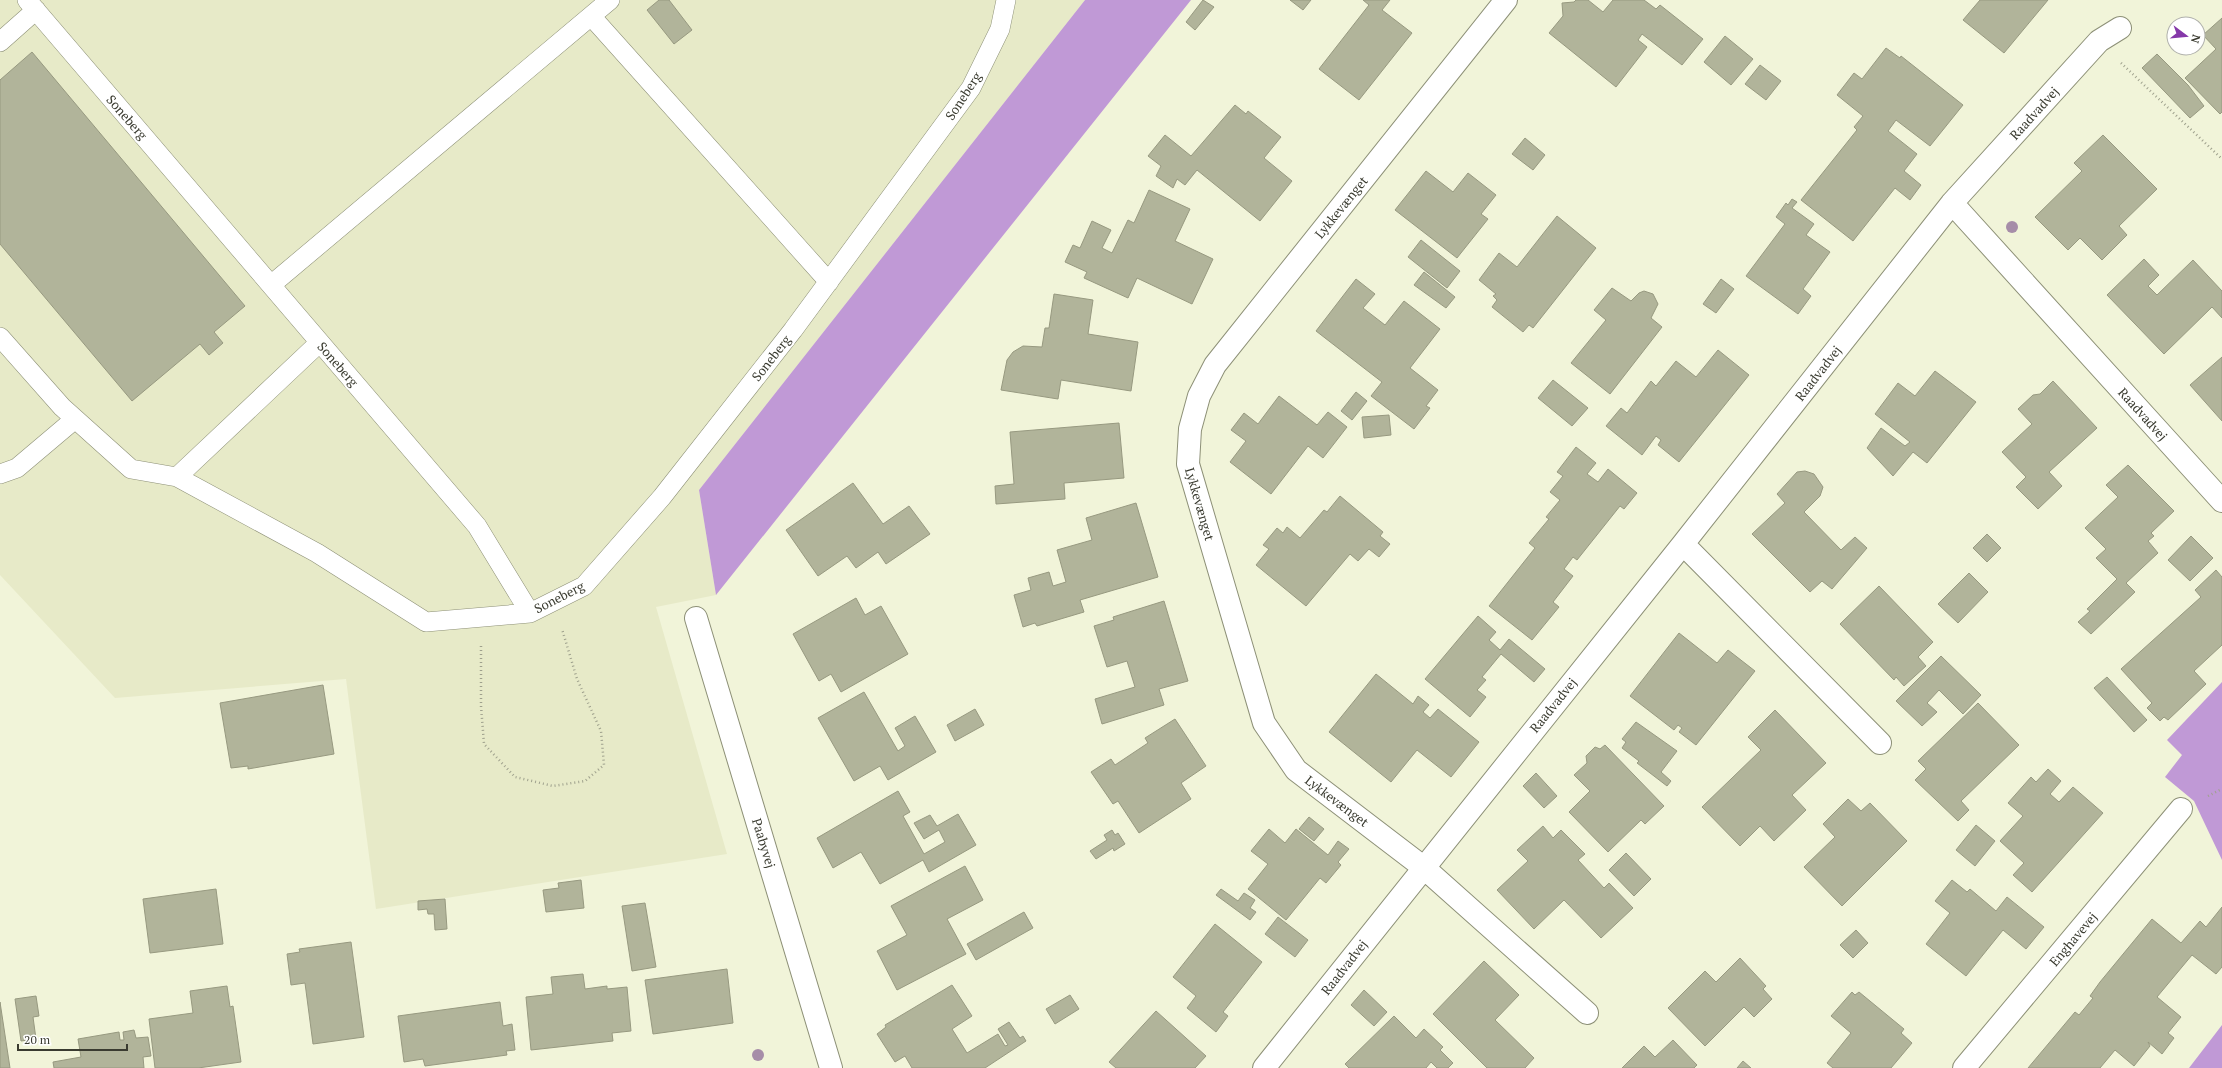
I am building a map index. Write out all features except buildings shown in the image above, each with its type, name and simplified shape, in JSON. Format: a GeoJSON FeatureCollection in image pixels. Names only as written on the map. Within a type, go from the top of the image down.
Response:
{"type":"FeatureCollection","features":[{"type":"Feature","properties":{"kind":"street","name":"Lykkevænget"},"geometry":{"type":"LineString","coordinates":[[1423,867],[1296,770],[1264,723],[1188,464],[1190,429],[1199,396],[1215,365],[1506,0]]}},
{"type":"Feature","properties":{"kind":"street","name":"Raadvadvej"},"geometry":{"type":"LineString","coordinates":[[1264,1068],[1423,867],[1684,544],[1952,203],[2099,41],[2120,28]]}},
{"type":"Feature","properties":{"kind":"street","name":"Raadvadvej"},"geometry":{"type":"LineString","coordinates":[[1952,203],[2222,501]]}},
{"type":"Feature","properties":{"kind":"street"},"geometry":{"type":"LineString","coordinates":[[1684,544],[1880,743]]}},
{"type":"Feature","properties":{"kind":"street","name":"Paabyvej"},"geometry":{"type":"LineString","coordinates":[[696,618],[831,1068]]}},
{"type":"Feature","properties":{"kind":"street","name":"Enghavevej"},"geometry":{"type":"LineString","coordinates":[[1964,1068],[2181,809]]}},
{"type":"Feature","properties":{"kind":"street"},"geometry":{"type":"LineString","coordinates":[[1423,867],[1588,1013]]}},
{"type":"Feature","properties":{"kind":"lane"},"geometry":{"type":"LineString","coordinates":[[271,285],[610,0]]}},
{"type":"Feature","properties":{"kind":"lane","name":"Soneberg"},"geometry":{"type":"LineString","coordinates":[[31,5],[477,526],[530,613],[584,586],[662,497],[829,282],[971,88],[1000,29],[1006,0]]}},
{"type":"Feature","properties":{"kind":"lane"},"geometry":{"type":"LineString","coordinates":[[0,42],[31,5]]}},
{"type":"Feature","properties":{"kind":"lane"},"geometry":{"type":"LineString","coordinates":[[591,16],[829,282]]}},
{"type":"Feature","properties":{"kind":"lane"},"geometry":{"type":"LineString","coordinates":[[0,337],[62,407],[131,469],[177,477],[318,553],[426,622],[530,613]]}},
{"type":"Feature","properties":{"kind":"lane"},"geometry":{"type":"LineString","coordinates":[[177,477],[319,343]]}},
{"type":"Feature","properties":{"kind":"lane"},"geometry":{"type":"LineString","coordinates":[[0,474],[17,468],[75,419]]}},
{"type":"Feature","properties":{"kind":"path"},"geometry":{"type":"LineString","coordinates":[[2099,41],[2222,159]]}},
{"type":"Feature","properties":{"kind":"path"},"geometry":{"type":"LineString","coordinates":[[481,618],[481,706],[484,744],[515,777],[554,786],[585,782],[604,765],[601,731],[577,679],[553,602]]}},
{"type":"Feature","properties":{"kind":"shaded area"},"geometry":{"type":"Polygon","coordinates":[[[0,0],[1085,0],[699,490],[716,595],[656,607],[727,854],[376,909],[346,679],[115,698],[0,575],[0,0]]]}},
{"type":"Feature","properties":{"kind":"shaded area"},"geometry":{"type":"Polygon","coordinates":[[[1085,0],[1191,0],[716,595],[699,490],[1085,0]]]}},
{"type":"Feature","properties":{"kind":"shaded area"},"geometry":{"type":"Polygon","coordinates":[[[2222,682],[2222,860],[2194,801],[2165,777],[2182,755],[2167,740],[2222,682]]]}},
{"type":"Feature","properties":{"kind":"shaded area"},"geometry":{"type":"Polygon","coordinates":[[[2222,1025],[2222,1068],[2189,1068],[2222,1025]]]}}]}
